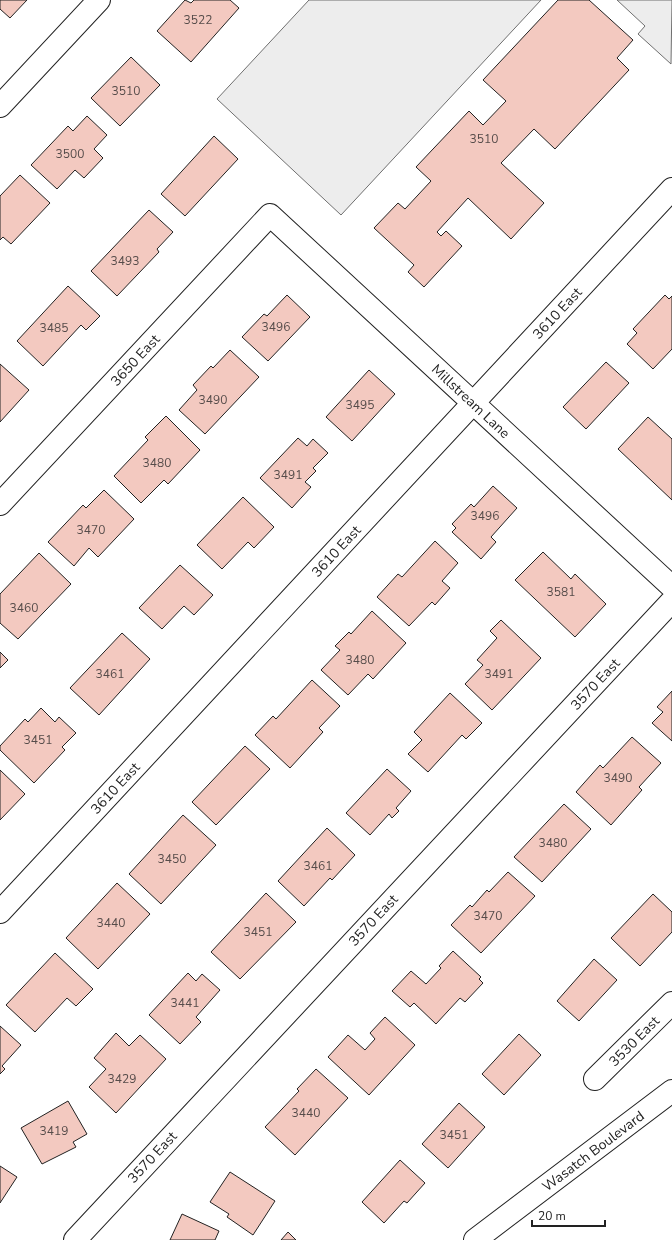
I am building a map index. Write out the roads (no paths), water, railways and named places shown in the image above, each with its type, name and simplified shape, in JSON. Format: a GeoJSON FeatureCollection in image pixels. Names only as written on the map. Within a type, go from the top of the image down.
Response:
{"type":"FeatureCollection","features":[{"type":"Feature","properties":{"kind":"street"},"geometry":{"type":"LineString","coordinates":[[0,106],[99,0]]}},
{"type":"Feature","properties":{"kind":"street","name":"3610 East"},"geometry":{"type":"LineString","coordinates":[[0,912],[474,403],[668,201]]}},
{"type":"Feature","properties":{"kind":"street","name":"Millstream Lane"},"geometry":{"type":"LineString","coordinates":[[270,215],[672,587]]}},
{"type":"Feature","properties":{"kind":"street","name":"3650 East"},"geometry":{"type":"LineString","coordinates":[[0,504],[270,215]]}},
{"type":"Feature","properties":{"kind":"street","name":"3570 East"},"geometry":{"type":"LineString","coordinates":[[75,1240],[672,601]]}},
{"type":"Feature","properties":{"kind":"street","name":"3530 East"},"geometry":{"type":"LineString","coordinates":[[595,1079],[672,1003]]}},
{"type":"Feature","properties":{"kind":"street","name":"Wasatch Boulevard"},"geometry":{"type":"LineString","coordinates":[[475,1240],[672,1090]]}}]}
